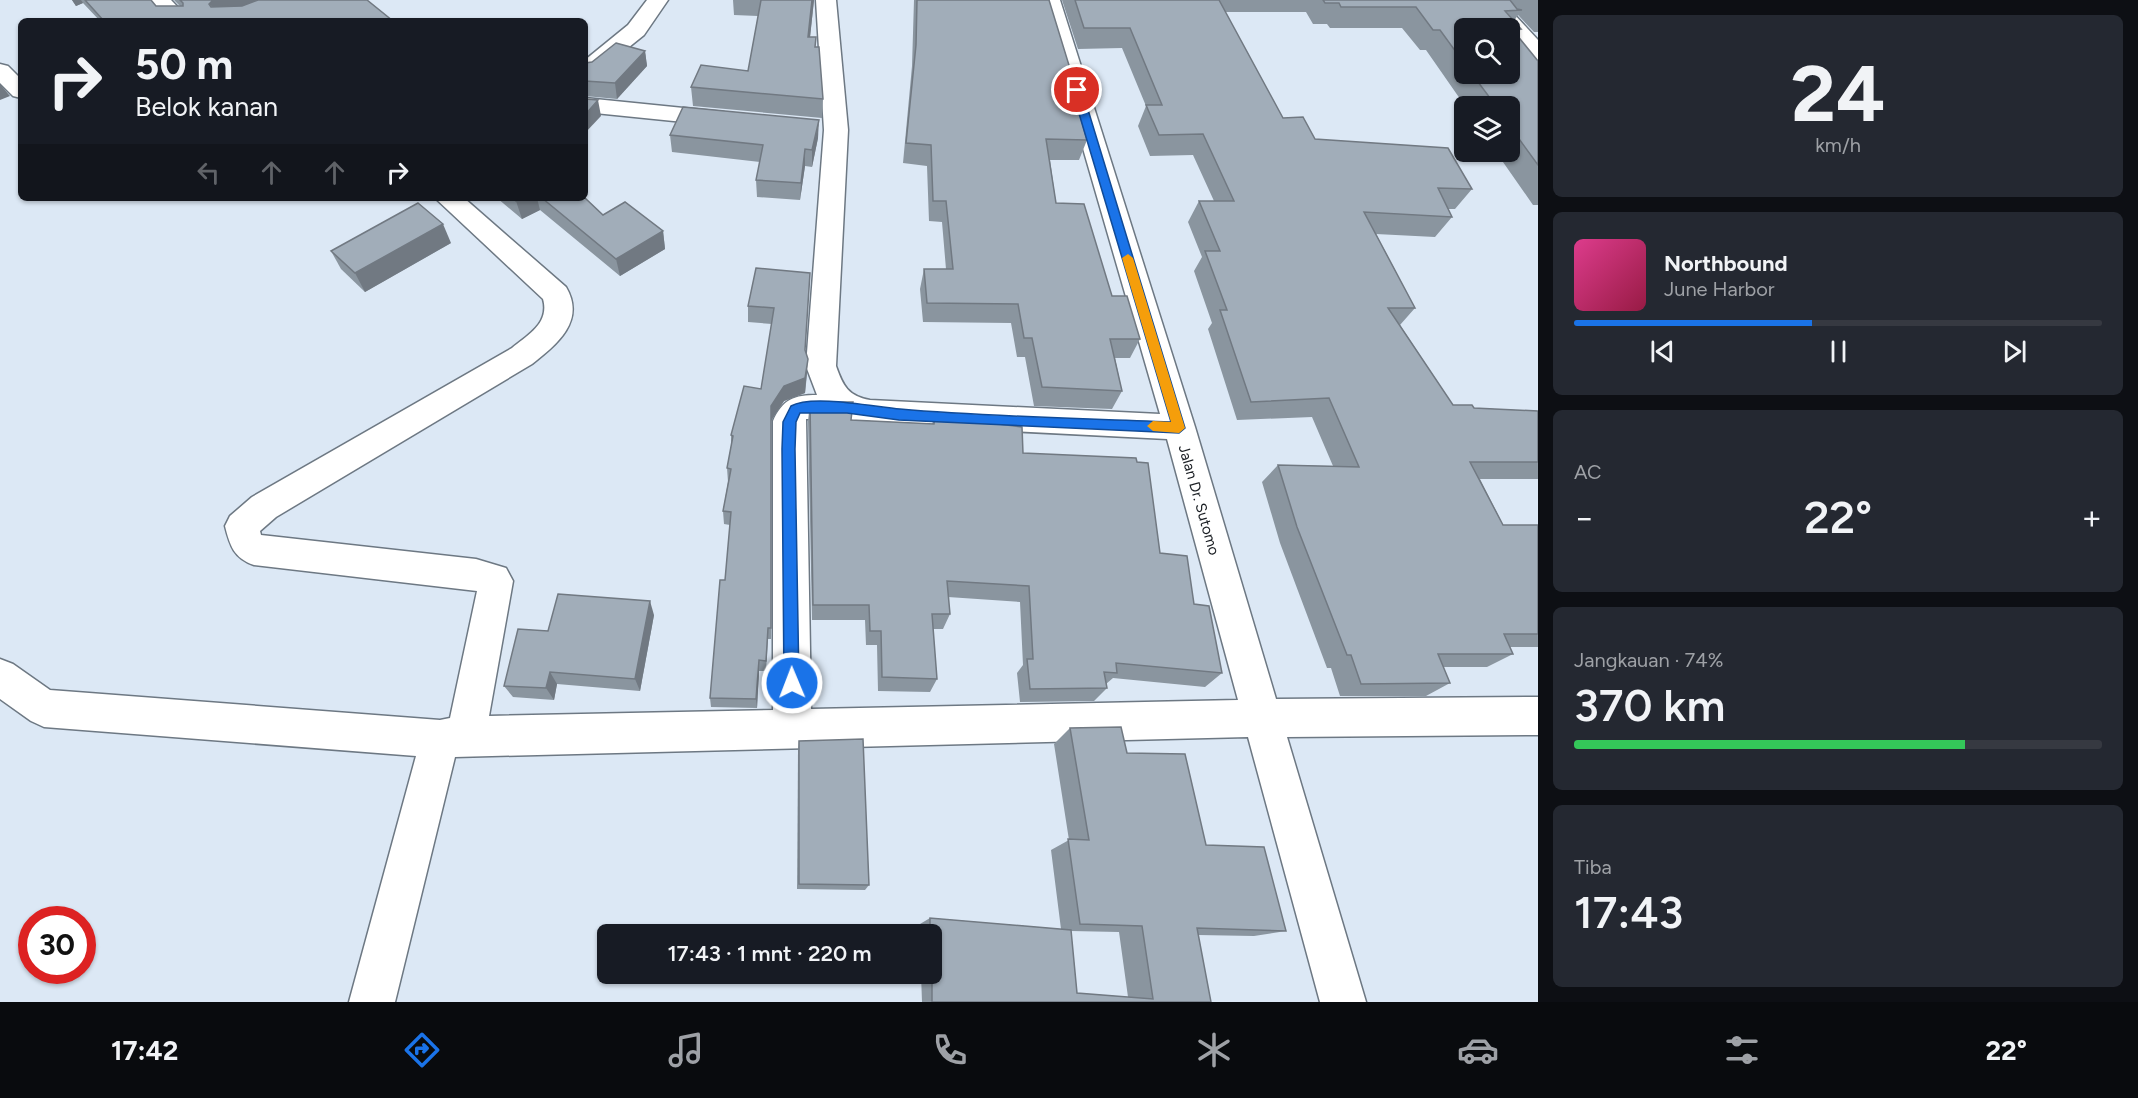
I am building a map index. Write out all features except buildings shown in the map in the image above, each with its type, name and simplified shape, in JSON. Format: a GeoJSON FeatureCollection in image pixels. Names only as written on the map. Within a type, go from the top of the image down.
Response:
{"type":"FeatureCollection","features":[{"type":"Feature","properties":{"kind":"street"},"geometry":{"type":"LineString","coordinates":[[159,0],[177,18]]}},
{"type":"Feature","properties":{"kind":"street"},"geometry":{"type":"LineString","coordinates":[[588,69],[636,30],[658,0]]}},
{"type":"Feature","properties":{"kind":"street"},"geometry":{"type":"LineString","coordinates":[[826,0],[821,366],[831,395],[847,408]]}},
{"type":"Feature","properties":{"kind":"street","name":"Jalan Dr. Sutomo"},"geometry":{"type":"LineString","coordinates":[[1050,0],[1179,428],[1342,1002]]}},
{"type":"Feature","properties":{"kind":"street"},"geometry":{"type":"LineString","coordinates":[[1490,0],[1538,53]]}},
{"type":"Feature","properties":{"kind":"street"},"geometry":{"type":"LineString","coordinates":[[0,71],[18,88]]}},
{"type":"Feature","properties":{"kind":"street"},"geometry":{"type":"LineString","coordinates":[[0,108],[18,100]]}},
{"type":"Feature","properties":{"kind":"street"},"geometry":{"type":"LineString","coordinates":[[588,105],[743,121]]}},
{"type":"Feature","properties":{"kind":"street"},"geometry":{"type":"LineString","coordinates":[[372,1002],[453,738],[495,581],[476,575],[254,549],[246,543],[242,526],[264,507],[522,356],[549,334],[560,316],[561,304],[556,294],[451,201]]}},
{"type":"Feature","properties":{"kind":"street"},"geometry":{"type":"LineString","coordinates":[[792,730],[789,422],[792,414],[799,407],[1179,428]]}},
{"type":"Feature","properties":{"kind":"street"},"geometry":{"type":"LineString","coordinates":[[0,677],[44,708],[453,738],[1261,718],[1538,716]]}},
{"type":"Feature","properties":{"kind":"slow traffic"},"geometry":{"type":"LineString","coordinates":[[1128,258],[1179,428],[1153,426]]}},
{"type":"Feature","properties":{"kind":"route"},"geometry":{"type":"LineString","coordinates":[[792,683],[788,449],[789,422],[795,409],[799,407],[847,408],[899,414],[1065,420],[1179,428],[1077,90]]}}]}
